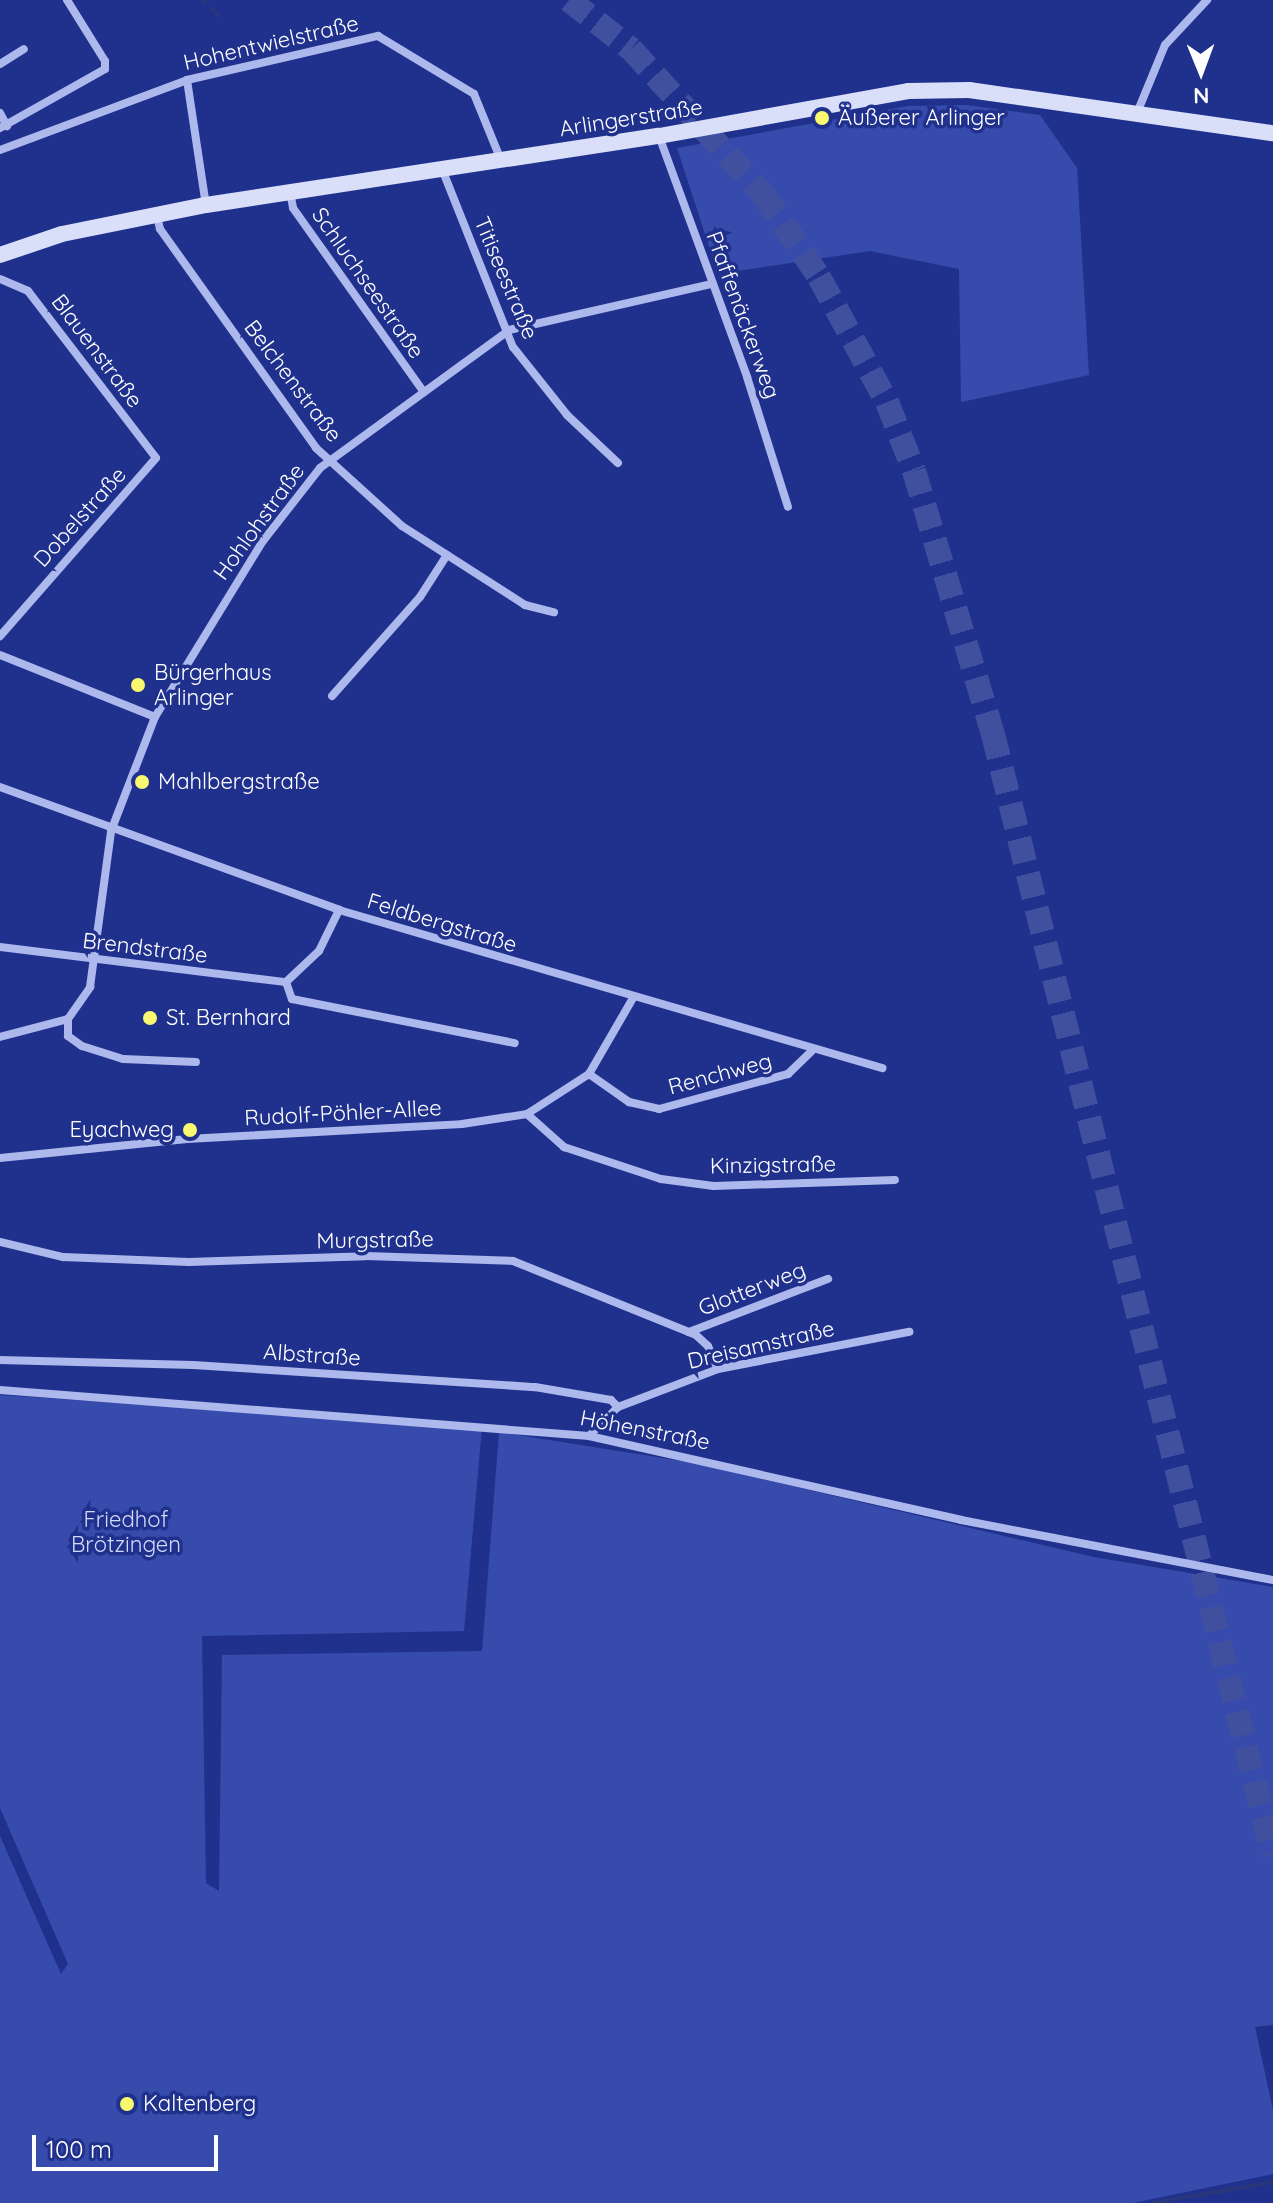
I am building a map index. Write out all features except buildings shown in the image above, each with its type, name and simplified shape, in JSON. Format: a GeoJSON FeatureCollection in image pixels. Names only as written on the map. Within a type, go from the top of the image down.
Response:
{"type":"FeatureCollection","features":[{"type":"Feature","properties":{"kind":"main road","name":"Arlingerstraße"},"geometry":{"type":"LineString","coordinates":[[0,255],[62,234],[206,205],[659,136],[908,91],[969,90],[1273,133]]}},
{"type":"Feature","properties":{"kind":"street"},"geometry":{"type":"LineString","coordinates":[[0,113],[3,127],[105,69],[67,0]]}},
{"type":"Feature","properties":{"kind":"street"},"geometry":{"type":"LineString","coordinates":[[1137,113],[1165,45],[1207,0]]}},
{"type":"Feature","properties":{"kind":"street","name":"Hohentwielstraße"},"geometry":{"type":"LineString","coordinates":[[0,150],[187,80],[378,36],[474,94],[501,160]]}},
{"type":"Feature","properties":{"kind":"street"},"geometry":{"type":"LineString","coordinates":[[0,64],[24,49]]}},
{"type":"Feature","properties":{"kind":"street"},"geometry":{"type":"LineString","coordinates":[[187,80],[206,205]]}},
{"type":"Feature","properties":{"kind":"street","name":"Pfaffenäckerweg"},"geometry":{"type":"LineString","coordinates":[[659,136],[788,507]]}},
{"type":"Feature","properties":{"kind":"street","name":"Titiseestraße"},"geometry":{"type":"LineString","coordinates":[[442,169],[509,330],[513,347],[567,415],[618,463]]}},
{"type":"Feature","properties":{"kind":"street","name":"Schluchseestraße"},"geometry":{"type":"LineString","coordinates":[[290,192],[293,208],[424,392]]}},
{"type":"Feature","properties":{"kind":"street","name":"Belchenstraße"},"geometry":{"type":"LineString","coordinates":[[157,214],[160,229],[316,448],[402,526],[525,605],[554,612]]}},
{"type":"Feature","properties":{"kind":"street","name":"Blauenstraße"},"geometry":{"type":"LineString","coordinates":[[0,279],[28,291],[156,458]]}},
{"type":"Feature","properties":{"kind":"street","name":"Hohlohstraße"},"geometry":{"type":"LineString","coordinates":[[68,1019],[90,987],[111,831],[155,717],[263,541],[331,461],[509,330],[711,284]]}},
{"type":"Feature","properties":{"kind":"street","name":"Dobelstraße"},"geometry":{"type":"LineString","coordinates":[[0,636],[156,458]]}},
{"type":"Feature","properties":{"kind":"street"},"geometry":{"type":"LineString","coordinates":[[332,696],[420,597],[447,555]]}},
{"type":"Feature","properties":{"kind":"street"},"geometry":{"type":"LineString","coordinates":[[0,655],[155,717]]}},
{"type":"Feature","properties":{"kind":"street","name":"Feldbergstraße"},"geometry":{"type":"LineString","coordinates":[[0,787],[111,831],[339,910],[882,1068]]}},
{"type":"Feature","properties":{"kind":"street"},"geometry":{"type":"LineString","coordinates":[[339,910],[319,951],[286,982],[292,999],[515,1043]]}},
{"type":"Feature","properties":{"kind":"street","name":"Brendstraße"},"geometry":{"type":"LineString","coordinates":[[0,947],[94,961],[286,982]]}},
{"type":"Feature","properties":{"kind":"street","name":"Rudolf-Pöhler-Allee"},"geometry":{"type":"LineString","coordinates":[[0,1158],[187,1139],[462,1124],[527,1114],[589,1074],[633,998]]}},
{"type":"Feature","properties":{"kind":"street"},"geometry":{"type":"LineString","coordinates":[[0,1037],[68,1019],[68,1036],[82,1046],[123,1059],[196,1062]]}},
{"type":"Feature","properties":{"kind":"street","name":"Renchweg"},"geometry":{"type":"LineString","coordinates":[[589,1074],[629,1102],[659,1109],[788,1074],[813,1050]]}},
{"type":"Feature","properties":{"kind":"street","name":"Kinzigstraße"},"geometry":{"type":"LineString","coordinates":[[527,1114],[564,1147],[661,1179],[714,1186],[895,1180]]}},
{"type":"Feature","properties":{"kind":"street","name":"Murgstraße"},"geometry":{"type":"LineString","coordinates":[[0,1242],[63,1257],[189,1262],[366,1256],[513,1261],[688,1332],[708,1346],[718,1369]]}},
{"type":"Feature","properties":{"kind":"street","name":"Glotterweg"},"geometry":{"type":"LineString","coordinates":[[688,1332],[828,1279]]}},
{"type":"Feature","properties":{"kind":"street","name":"Dreisamstraße"},"geometry":{"type":"LineString","coordinates":[[589,1436],[618,1407],[718,1369],[909,1332]]}},
{"type":"Feature","properties":{"kind":"street","name":"Albstraße"},"geometry":{"type":"LineString","coordinates":[[0,1360],[193,1365],[535,1387],[611,1400],[618,1407]]}},
{"type":"Feature","properties":{"kind":"street","name":"Höhenstraße"},"geometry":{"type":"LineString","coordinates":[[0,1390],[589,1436],[961,1520],[1273,1580]]}},
{"type":"Feature","properties":{"kind":"green space"},"geometry":{"type":"Polygon","coordinates":[[[966,105],[1040,115],[1077,168],[1089,375],[961,402],[959,269],[870,251],[718,274],[677,148],[908,106],[966,105]]]}},
{"type":"Feature","properties":{"kind":"green space","name":"Friedhof Brötzingen"},"geometry":{"type":"Polygon","coordinates":[[[0,1395],[482,1427],[464,1631],[202,1636],[206,1883],[219,1891],[222,1655],[482,1651],[499,1432],[694,1463],[1094,1557],[1273,1587],[1273,2025],[1255,2027],[1273,2110],[1273,2174],[1133,2203],[0,2203],[0,1836],[61,1974],[68,1964],[0,1808],[0,1395]]]}},
{"type":"Feature","properties":{"kind":"waterway"},"geometry":{"type":"LineString","coordinates":[[212,9],[218,16]]}},
{"type":"Feature","properties":{"kind":"waterway"},"geometry":{"type":"LineString","coordinates":[[1153,2203],[1273,2182]]}},
{"type":"Feature","properties":{"kind":"tunnel"},"geometry":{"type":"LineString","coordinates":[[569,0],[631,49],[763,194],[819,277],[887,402],[914,471],[993,734],[1273,1855]]}},
{"type":"Feature","properties":{"kind":"place","name":"Äußerer Arlinger"},"geometry":{"type":"Point","coordinates":[822,118]}},
{"type":"Feature","properties":{"kind":"place","name":"Bürgerhaus Arlinger"},"geometry":{"type":"Point","coordinates":[138,685]}},
{"type":"Feature","properties":{"kind":"place","name":"Mahlbergstraße"},"geometry":{"type":"Point","coordinates":[142,782]}},
{"type":"Feature","properties":{"kind":"place","name":"St. Bernhard"},"geometry":{"type":"Point","coordinates":[150,1018]}},
{"type":"Feature","properties":{"kind":"place","name":"Eyachweg"},"geometry":{"type":"Point","coordinates":[190,1130]}},
{"type":"Feature","properties":{"kind":"place","name":"Kaltenberg"},"geometry":{"type":"Point","coordinates":[127,2104]}}]}
